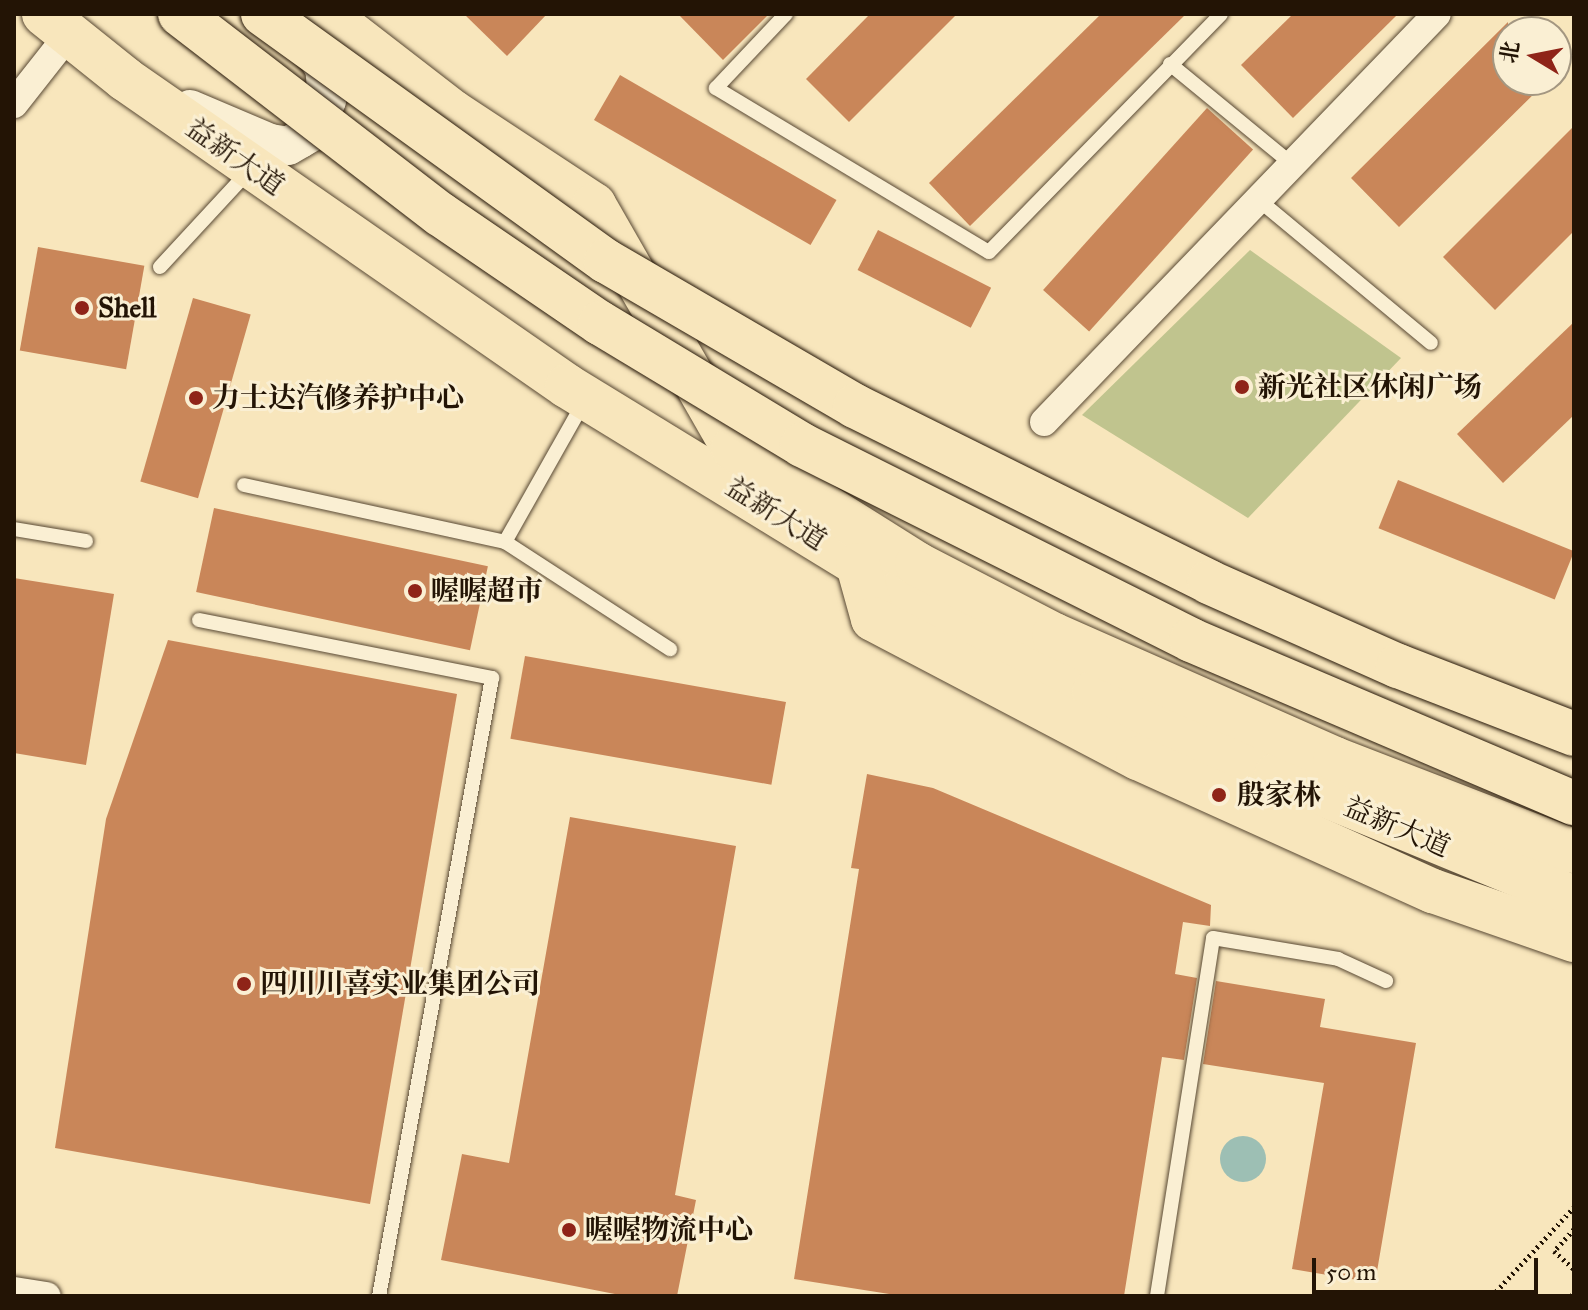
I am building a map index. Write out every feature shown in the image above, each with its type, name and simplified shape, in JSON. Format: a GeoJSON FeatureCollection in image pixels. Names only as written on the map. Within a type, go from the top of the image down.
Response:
{"type":"FeatureCollection","features":[{"type":"Feature","properties":{"kind":"main road"},"geometry":{"type":"LineString","coordinates":[[180,14],[440,214],[600,323],[802,445],[1191,640],[1574,803]]}},
{"type":"Feature","properties":{"kind":"main road"},"geometry":{"type":"LineString","coordinates":[[263,14],[606,261],[855,406],[1209,582],[1398,666],[1574,734]]}},
{"type":"Feature","properties":{"kind":"main road"},"geometry":{"type":"LineString","coordinates":[[125,79],[237,130],[288,146],[314,131],[327,100],[324,68],[287,14]]}},
{"type":"Feature","properties":{"kind":"main road","name":"益新大道"},"geometry":{"type":"LineString","coordinates":[[326,14],[453,112],[594,205],[733,448],[909,578],[1192,737],[1574,898]]}},
{"type":"Feature","properties":{"kind":"main road","name":"益新大道"},"geometry":{"type":"LineString","coordinates":[[57,24],[125,79],[251,169],[586,398],[858,565],[909,578],[1164,686],[1574,851]]}},
{"type":"Feature","properties":{"kind":"main road"},"geometry":{"type":"LineString","coordinates":[[858,565],[873,619],[956,663],[1138,758],[1433,891],[1574,940]]}},
{"type":"Feature","properties":{"kind":"street"},"geometry":{"type":"LineString","coordinates":[[1044,422],[1437,14]]}},
{"type":"Feature","properties":{"kind":"street"},"geometry":{"type":"LineString","coordinates":[[14,104],[57,24]]}},
{"type":"Feature","properties":{"kind":"street"},"geometry":{"type":"LineString","coordinates":[[14,1291],[47,1296]]}},
{"type":"Feature","properties":{"kind":"lane"},"geometry":{"type":"LineString","coordinates":[[786,14],[716,88],[989,252],[1221,14]]}},
{"type":"Feature","properties":{"kind":"lane"},"geometry":{"type":"LineString","coordinates":[[1170,64],[1293,165]]}},
{"type":"Feature","properties":{"kind":"lane"},"geometry":{"type":"LineString","coordinates":[[160,267],[251,169]]}},
{"type":"Feature","properties":{"kind":"lane"},"geometry":{"type":"LineString","coordinates":[[1260,201],[1431,343]]}},
{"type":"Feature","properties":{"kind":"lane"},"geometry":{"type":"LineString","coordinates":[[505,542],[586,398]]}},
{"type":"Feature","properties":{"kind":"lane"},"geometry":{"type":"LineString","coordinates":[[244,485],[505,542],[670,649]]}},
{"type":"Feature","properties":{"kind":"lane"},"geometry":{"type":"LineString","coordinates":[[14,529],[86,541]]}},
{"type":"Feature","properties":{"kind":"lane"},"geometry":{"type":"LineString","coordinates":[[199,620],[492,678],[379,1296]]}},
{"type":"Feature","properties":{"kind":"lane"},"geometry":{"type":"LineString","coordinates":[[1157,1296],[1213,938],[1338,959],[1386,981]]}},
{"type":"Feature","properties":{"kind":"path"},"geometry":{"type":"LineString","coordinates":[[1492,1296],[1574,1207]]}},
{"type":"Feature","properties":{"kind":"path"},"geometry":{"type":"LineString","coordinates":[[1574,1229],[1554,1251],[1574,1269]]}},
{"type":"Feature","properties":{"kind":"green space","name":"新光社区休闲广场"},"geometry":{"type":"Polygon","coordinates":[[[1250,250],[1401,358],[1248,518],[1082,415],[1250,250]]]}},
{"type":"Feature","properties":{"kind":"water"},"geometry":{"type":"Polygon","coordinates":[[[1243,1136],[1259,1143],[1266,1159],[1259,1175],[1243,1182],[1227,1175],[1220,1159],[1227,1143],[1243,1136]]]}},
{"type":"Feature","properties":{"kind":"building"},"geometry":{"type":"Polygon","coordinates":[[[464,14],[547,14],[507,56],[464,14]]]}},
{"type":"Feature","properties":{"kind":"building"},"geometry":{"type":"Polygon","coordinates":[[[678,14],[769,14],[723,60],[678,14]]]}},
{"type":"Feature","properties":{"kind":"building"},"geometry":{"type":"Polygon","coordinates":[[[870,14],[957,14],[849,122],[806,79],[870,14]]]}},
{"type":"Feature","properties":{"kind":"building"},"geometry":{"type":"Polygon","coordinates":[[[1101,14],[1186,14],[970,226],[929,183],[1101,14]]]}},
{"type":"Feature","properties":{"kind":"building"},"geometry":{"type":"Polygon","coordinates":[[[1293,14],[1398,14],[1293,118],[1241,65],[1293,14]]]}},
{"type":"Feature","properties":{"kind":"building"},"geometry":{"type":"Polygon","coordinates":[[[1492,38],[1492,96],[1532,96],[1399,227],[1351,178],[1492,38]]]}},
{"type":"Feature","properties":{"kind":"building"},"geometry":{"type":"Polygon","coordinates":[[[620,75],[837,200],[811,245],[594,120],[620,75]]]}},
{"type":"Feature","properties":{"kind":"building"},"geometry":{"type":"Polygon","coordinates":[[[1207,108],[1253,149],[1089,332],[1043,290],[1207,108]]]}},
{"type":"Feature","properties":{"kind":"building"},"geometry":{"type":"Polygon","coordinates":[[[1574,126],[1574,231],[1495,310],[1443,257],[1574,126]]]}},
{"type":"Feature","properties":{"kind":"building"},"geometry":{"type":"Polygon","coordinates":[[[878,230],[991,288],[971,328],[858,270],[878,230]]]}},
{"type":"Feature","properties":{"kind":"building","name":"Shell"},"geometry":{"type":"Polygon","coordinates":[[[38,247],[144,266],[126,369],[20,350],[38,247]]]}},
{"type":"Feature","properties":{"kind":"building","name":"力士达汽修养护中心"},"geometry":{"type":"Polygon","coordinates":[[[193,298],[251,315],[198,498],[140,482],[193,298]]]}},
{"type":"Feature","properties":{"kind":"building"},"geometry":{"type":"Polygon","coordinates":[[[1574,322],[1574,415],[1503,483],[1457,434],[1574,322]]]}},
{"type":"Feature","properties":{"kind":"building"},"geometry":{"type":"Polygon","coordinates":[[[1398,480],[1574,551],[1555,599],[1379,528],[1398,480]]]}},
{"type":"Feature","properties":{"kind":"building"},"geometry":{"type":"Polygon","coordinates":[[[214,508],[488,566],[470,650],[196,592],[214,508]]]}},
{"type":"Feature","properties":{"kind":"building"},"geometry":{"type":"Polygon","coordinates":[[[14,578],[114,594],[86,765],[14,753],[14,578]]]}},
{"type":"Feature","properties":{"kind":"building","name":"四川川喜实业集团公司"},"geometry":{"type":"Polygon","coordinates":[[[168,640],[457,694],[370,1204],[55,1148],[106,819],[168,640]]]}},
{"type":"Feature","properties":{"kind":"building"},"geometry":{"type":"Polygon","coordinates":[[[525,656],[786,702],[771,785],[510,739],[525,656]]]}},
{"type":"Feature","properties":{"kind":"building"},"geometry":{"type":"Polygon","coordinates":[[[867,774],[933,788],[1211,905],[1210,926],[1183,922],[1175,974],[1197,978],[1184,1060],[1162,1057],[1124,1296],[902,1296],[794,1279],[859,869],[851,868],[867,774]]]}},
{"type":"Feature","properties":{"kind":"building"},"geometry":{"type":"Polygon","coordinates":[[[570,817],[736,846],[675,1195],[696,1200],[677,1296],[625,1296],[441,1260],[462,1154],[509,1163],[570,817]]]}},
{"type":"Feature","properties":{"kind":"building"},"geometry":{"type":"Polygon","coordinates":[[[1216,981],[1325,999],[1320,1027],[1416,1043],[1375,1283],[1292,1269],[1324,1083],[1203,1064],[1216,981]]]}},
{"type":"Feature","properties":{"kind":"place","name":"Shell"},"geometry":{"type":"Point","coordinates":[82,308]}},
{"type":"Feature","properties":{"kind":"place","name":"新光社区休闲广场"},"geometry":{"type":"Point","coordinates":[1242,387]}},
{"type":"Feature","properties":{"kind":"place","name":"力士达汽修养护中心"},"geometry":{"type":"Point","coordinates":[196,398]}},
{"type":"Feature","properties":{"kind":"place","name":"喔喔超市"},"geometry":{"type":"Point","coordinates":[415,591]}},
{"type":"Feature","properties":{"kind":"place","name":"殷家林"},"geometry":{"type":"Point","coordinates":[1219,795]}},
{"type":"Feature","properties":{"kind":"place","name":"四川川喜实业集团公司"},"geometry":{"type":"Point","coordinates":[244,984]}},
{"type":"Feature","properties":{"kind":"place","name":"喔喔物流中心"},"geometry":{"type":"Point","coordinates":[569,1230]}}]}
